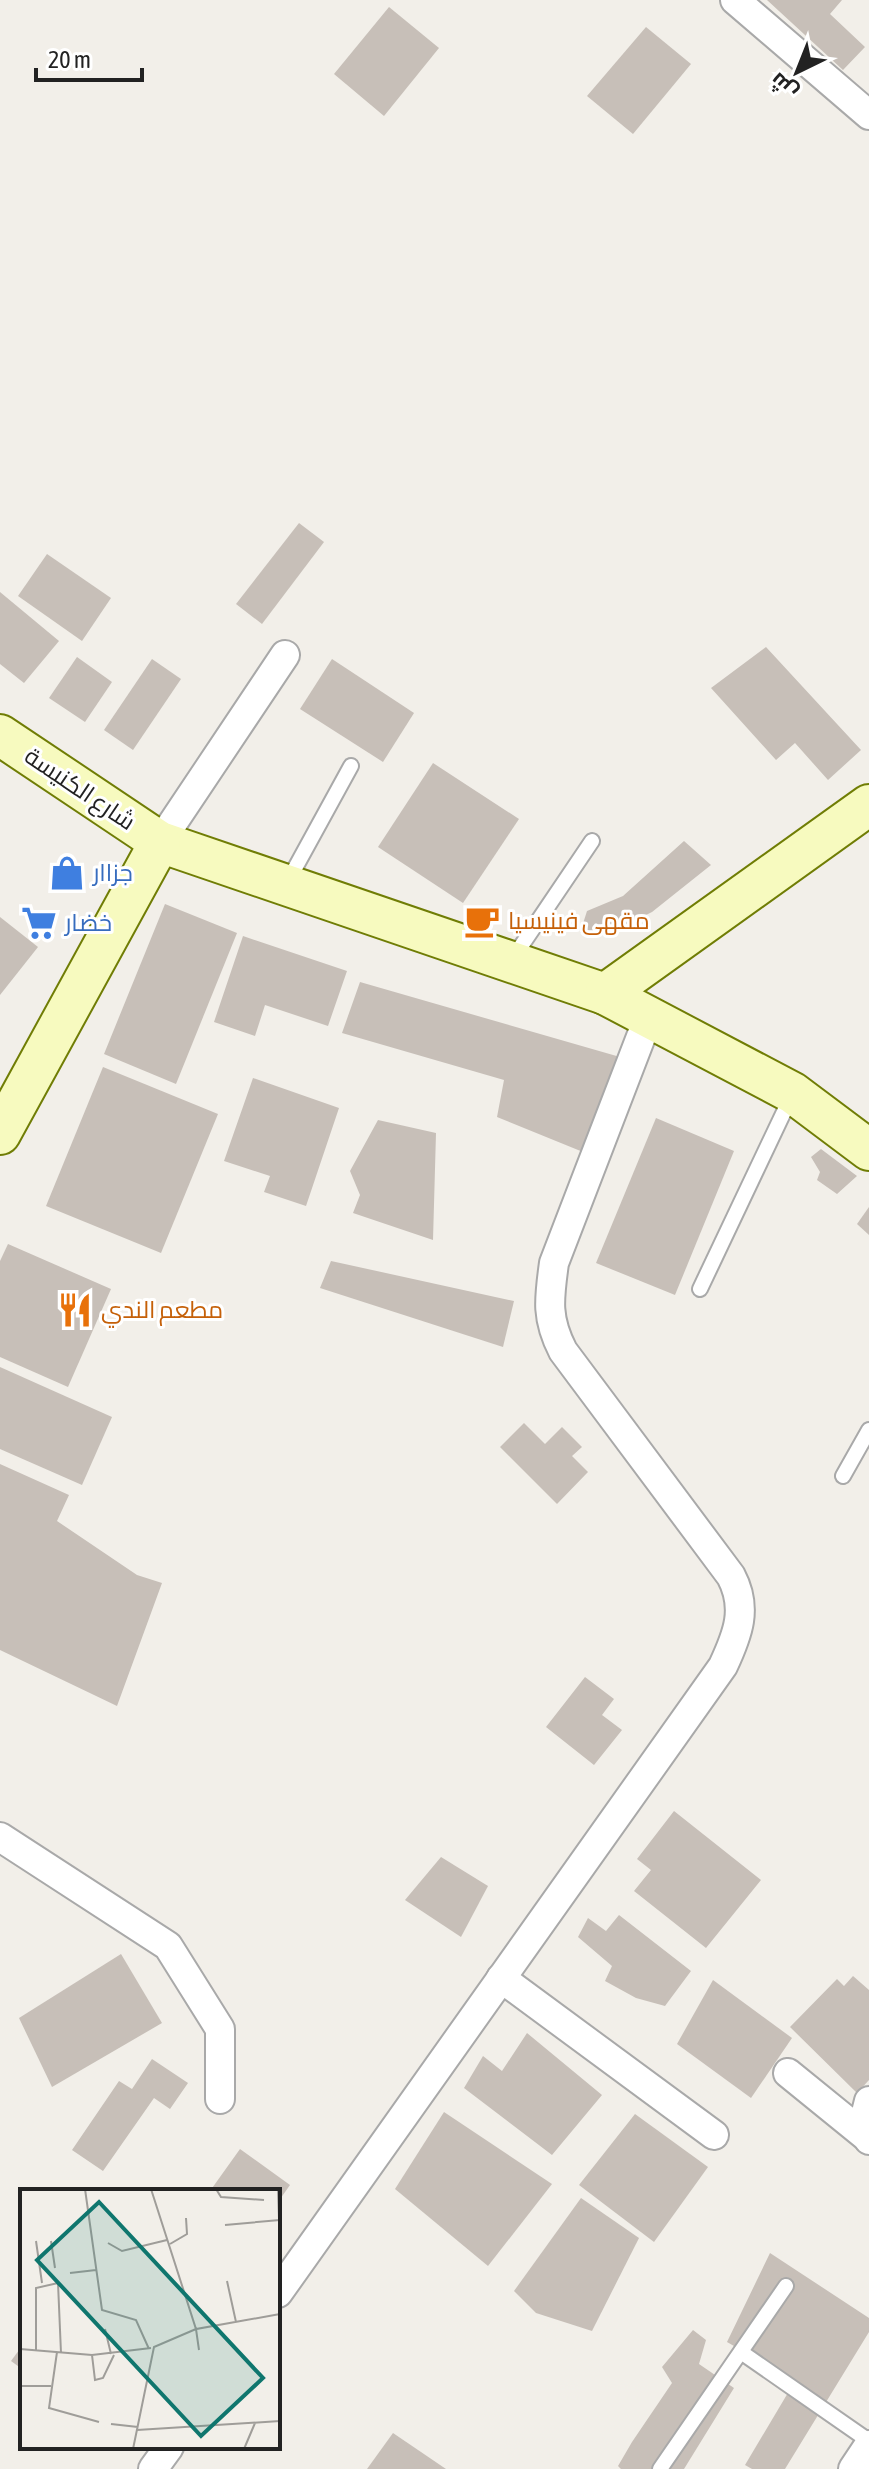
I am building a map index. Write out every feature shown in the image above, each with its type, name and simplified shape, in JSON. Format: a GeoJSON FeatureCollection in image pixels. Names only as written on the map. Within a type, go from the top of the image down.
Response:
{"type":"FeatureCollection","features":[{"type":"Feature","properties":{"kind":"street"},"geometry":{"type":"LineString","coordinates":[[735,0],[869,115]]}},
{"type":"Feature","properties":{"kind":"street"},"geometry":{"type":"LineString","coordinates":[[0,1134],[160,842],[285,655]]}},
{"type":"Feature","properties":{"kind":"street","name":"شارع الكنيسة"},"geometry":{"type":"LineString","coordinates":[[0,735],[160,842],[605,994],[793,1093],[869,1150]]}},
{"type":"Feature","properties":{"kind":"street"},"geometry":{"type":"LineString","coordinates":[[605,994],[869,805]]}},
{"type":"Feature","properties":{"kind":"street"},"geometry":{"type":"LineString","coordinates":[[280,2290],[723,1666],[737,1637],[740,1594],[731,1576],[563,1351],[551,1328],[549,1297],[554,1263],[649,1016]]}},
{"type":"Feature","properties":{"kind":"street"},"geometry":{"type":"LineString","coordinates":[[0,1837],[168,1946],[220,2029],[220,2099]]}},
{"type":"Feature","properties":{"kind":"street"},"geometry":{"type":"LineString","coordinates":[[501,1978],[714,2135]]}},
{"type":"Feature","properties":{"kind":"street"},"geometry":{"type":"LineString","coordinates":[[788,2073],[868,2139]]}},
{"type":"Feature","properties":{"kind":"street"},"geometry":{"type":"LineString","coordinates":[[868,2139],[864,2121],[869,2101]]}},
{"type":"Feature","properties":{"kind":"street"},"geometry":{"type":"LineString","coordinates":[[853,2469],[869,2443]]}},
{"type":"Feature","properties":{"kind":"street"},"geometry":{"type":"LineString","coordinates":[[153,2469],[168,2449]]}},
{"type":"Feature","properties":{"kind":"lane"},"geometry":{"type":"LineString","coordinates":[[286,885],[351,766]]}},
{"type":"Feature","properties":{"kind":"lane"},"geometry":{"type":"LineString","coordinates":[[510,962],[592,841]]}},
{"type":"Feature","properties":{"kind":"lane"},"geometry":{"type":"LineString","coordinates":[[700,1289],[793,1093]]}},
{"type":"Feature","properties":{"kind":"lane"},"geometry":{"type":"LineString","coordinates":[[843,1476],[869,1430]]}},
{"type":"Feature","properties":{"kind":"lane"},"geometry":{"type":"LineString","coordinates":[[660,2469],[786,2286]]}},
{"type":"Feature","properties":{"kind":"lane"},"geometry":{"type":"LineString","coordinates":[[741,2352],[869,2443]]}},
{"type":"Feature","properties":{"kind":"building"},"geometry":{"type":"Polygon","coordinates":[[[767,0],[842,0],[830,14],[865,47],[843,70],[767,0]]]}},
{"type":"Feature","properties":{"kind":"building"},"geometry":{"type":"Polygon","coordinates":[[[389,7],[439,48],[384,116],[334,74],[389,7]]]}},
{"type":"Feature","properties":{"kind":"building"},"geometry":{"type":"Polygon","coordinates":[[[646,27],[691,64],[633,134],[587,96],[646,27]]]}},
{"type":"Feature","properties":{"kind":"building"},"geometry":{"type":"Polygon","coordinates":[[[299,523],[324,542],[262,624],[236,604],[299,523]]]}},
{"type":"Feature","properties":{"kind":"building"},"geometry":{"type":"Polygon","coordinates":[[[47,554],[111,598],[82,641],[18,596],[47,554]]]}},
{"type":"Feature","properties":{"kind":"building"},"geometry":{"type":"Polygon","coordinates":[[[0,592],[59,641],[24,683],[0,664],[0,592]]]}},
{"type":"Feature","properties":{"kind":"building"},"geometry":{"type":"Polygon","coordinates":[[[766,647],[861,750],[828,780],[795,743],[776,760],[711,688],[766,647]]]}},
{"type":"Feature","properties":{"kind":"building"},"geometry":{"type":"Polygon","coordinates":[[[77,657],[112,682],[85,722],[49,698],[77,657]]]}},
{"type":"Feature","properties":{"kind":"building"},"geometry":{"type":"Polygon","coordinates":[[[152,659],[181,679],[133,750],[104,730],[152,659]]]}},
{"type":"Feature","properties":{"kind":"building"},"geometry":{"type":"Polygon","coordinates":[[[332,659],[414,713],[383,762],[300,709],[332,659]]]}},
{"type":"Feature","properties":{"kind":"building"},"geometry":{"type":"Polygon","coordinates":[[[433,763],[519,819],[463,903],[378,847],[433,763]]]}},
{"type":"Feature","properties":{"kind":"building"},"geometry":{"type":"Polygon","coordinates":[[[684,841],[711,865],[652,912],[610,933],[580,933],[587,911],[623,896],[684,841]]]}},
{"type":"Feature","properties":{"kind":"building"},"geometry":{"type":"Polygon","coordinates":[[[165,904],[237,933],[176,1084],[104,1054],[165,904]]]}},
{"type":"Feature","properties":{"kind":"building"},"geometry":{"type":"Polygon","coordinates":[[[0,917],[38,947],[0,995],[0,917]]]}},
{"type":"Feature","properties":{"kind":"building"},"geometry":{"type":"Polygon","coordinates":[[[243,936],[347,971],[328,1026],[265,1005],[255,1036],[214,1022],[243,936]]]}},
{"type":"Feature","properties":{"kind":"building"},"geometry":{"type":"Polygon","coordinates":[[[360,982],[620,1057],[583,1152],[497,1117],[504,1080],[342,1033],[360,982]]]}},
{"type":"Feature","properties":{"kind":"building"},"geometry":{"type":"Polygon","coordinates":[[[103,1067],[218,1114],[161,1253],[46,1206],[103,1067]]]}},
{"type":"Feature","properties":{"kind":"building"},"geometry":{"type":"Polygon","coordinates":[[[253,1078],[339,1108],[306,1206],[264,1192],[270,1176],[224,1161],[253,1078]]]}},
{"type":"Feature","properties":{"kind":"building"},"geometry":{"type":"Polygon","coordinates":[[[656,1118],[734,1151],[675,1295],[596,1263],[656,1118]]]}},
{"type":"Feature","properties":{"kind":"building"},"geometry":{"type":"Polygon","coordinates":[[[378,1120],[436,1133],[433,1240],[353,1213],[360,1195],[350,1171],[378,1120]]]}},
{"type":"Feature","properties":{"kind":"building"},"geometry":{"type":"Polygon","coordinates":[[[821,1149],[857,1176],[837,1194],[817,1180],[820,1172],[811,1157],[821,1149]]]}},
{"type":"Feature","properties":{"kind":"building"},"geometry":{"type":"Polygon","coordinates":[[[869,1207],[869,1235],[857,1224],[869,1207]]]}},
{"type":"Feature","properties":{"kind":"building"},"geometry":{"type":"Polygon","coordinates":[[[8,1244],[111,1289],[68,1387],[0,1357],[0,1261],[8,1244]]]}},
{"type":"Feature","properties":{"kind":"building"},"geometry":{"type":"Polygon","coordinates":[[[331,1261],[514,1301],[503,1347],[320,1288],[331,1261]]]}},
{"type":"Feature","properties":{"kind":"building"},"geometry":{"type":"Polygon","coordinates":[[[0,1367],[112,1417],[82,1485],[0,1449],[0,1367]]]}},
{"type":"Feature","properties":{"kind":"building"},"geometry":{"type":"Polygon","coordinates":[[[524,1423],[545,1444],[562,1427],[582,1447],[572,1456],[588,1472],[557,1504],[500,1447],[524,1423]]]}},
{"type":"Feature","properties":{"kind":"building"},"geometry":{"type":"Polygon","coordinates":[[[0,1464],[69,1495],[57,1521],[137,1575],[162,1583],[117,1706],[0,1650],[0,1464]]]}},
{"type":"Feature","properties":{"kind":"building"},"geometry":{"type":"Polygon","coordinates":[[[585,1677],[614,1699],[602,1715],[622,1730],[594,1765],[546,1727],[585,1677]]]}},
{"type":"Feature","properties":{"kind":"building"},"geometry":{"type":"Polygon","coordinates":[[[674,1811],[761,1880],[706,1948],[634,1891],[651,1870],[637,1859],[674,1811]]]}},
{"type":"Feature","properties":{"kind":"building"},"geometry":{"type":"Polygon","coordinates":[[[441,1857],[488,1886],[461,1937],[405,1900],[441,1857]]]}},
{"type":"Feature","properties":{"kind":"building"},"geometry":{"type":"Polygon","coordinates":[[[619,1915],[691,1971],[665,2006],[636,1998],[605,1981],[612,1966],[578,1937],[588,1918],[606,1931],[619,1915]]]}},
{"type":"Feature","properties":{"kind":"building"},"geometry":{"type":"Polygon","coordinates":[[[121,1954],[162,2023],[52,2087],[19,2018],[121,1954]]]}},
{"type":"Feature","properties":{"kind":"building"},"geometry":{"type":"Polygon","coordinates":[[[853,1976],[869,1990],[869,2080],[857,2093],[790,2027],[837,1979],[844,1986],[853,1976]]]}},
{"type":"Feature","properties":{"kind":"building"},"geometry":{"type":"Polygon","coordinates":[[[713,1980],[792,2038],[751,2098],[677,2044],[713,1980]]]}},
{"type":"Feature","properties":{"kind":"building"},"geometry":{"type":"Polygon","coordinates":[[[527,2033],[602,2095],[552,2155],[464,2088],[483,2056],[502,2071],[527,2033]]]}},
{"type":"Feature","properties":{"kind":"building"},"geometry":{"type":"Polygon","coordinates":[[[152,2059],[188,2083],[170,2109],[154,2098],[103,2171],[72,2150],[119,2081],[132,2089],[152,2059]]]}},
{"type":"Feature","properties":{"kind":"building"},"geometry":{"type":"Polygon","coordinates":[[[444,2112],[552,2184],[488,2266],[395,2189],[444,2112]]]}},
{"type":"Feature","properties":{"kind":"building"},"geometry":{"type":"Polygon","coordinates":[[[635,2114],[708,2167],[654,2242],[579,2185],[635,2114]]]}},
{"type":"Feature","properties":{"kind":"building"},"geometry":{"type":"Polygon","coordinates":[[[240,2149],[290,2185],[280,2199],[280,2189],[211,2189],[240,2149]]]}},
{"type":"Feature","properties":{"kind":"building"},"geometry":{"type":"Polygon","coordinates":[[[581,2198],[639,2238],[592,2331],[536,2313],[514,2291],[581,2198]]]}},
{"type":"Feature","properties":{"kind":"building"},"geometry":{"type":"Polygon","coordinates":[[[770,2253],[869,2318],[869,2332],[785,2469],[752,2469],[745,2465],[795,2381],[727,2342],[770,2253]]]}},
{"type":"Feature","properties":{"kind":"building"},"geometry":{"type":"Polygon","coordinates":[[[693,2330],[706,2340],[699,2364],[734,2388],[684,2469],[621,2469],[618,2466],[632,2442],[672,2383],[662,2367],[693,2330]]]}},
{"type":"Feature","properties":{"kind":"building"},"geometry":{"type":"Polygon","coordinates":[[[20,2349],[20,2368],[11,2361],[20,2349]]]}},
{"type":"Feature","properties":{"kind":"building"},"geometry":{"type":"Polygon","coordinates":[[[393,2433],[446,2469],[367,2469],[393,2433]]]}},
{"type":"Feature","properties":{"kind":"place","name":"جزاار"},"geometry":{"type":"Point","coordinates":[67,873]}},
{"type":"Feature","properties":{"kind":"place","name":"مقهى فينيسيا"},"geometry":{"type":"Point","coordinates":[482,921]}},
{"type":"Feature","properties":{"kind":"place","name":"خضار"},"geometry":{"type":"Point","coordinates":[39,923]}},
{"type":"Feature","properties":{"kind":"place","name":"مطعم الندي"},"geometry":{"type":"Point","coordinates":[75,1310]}}]}
